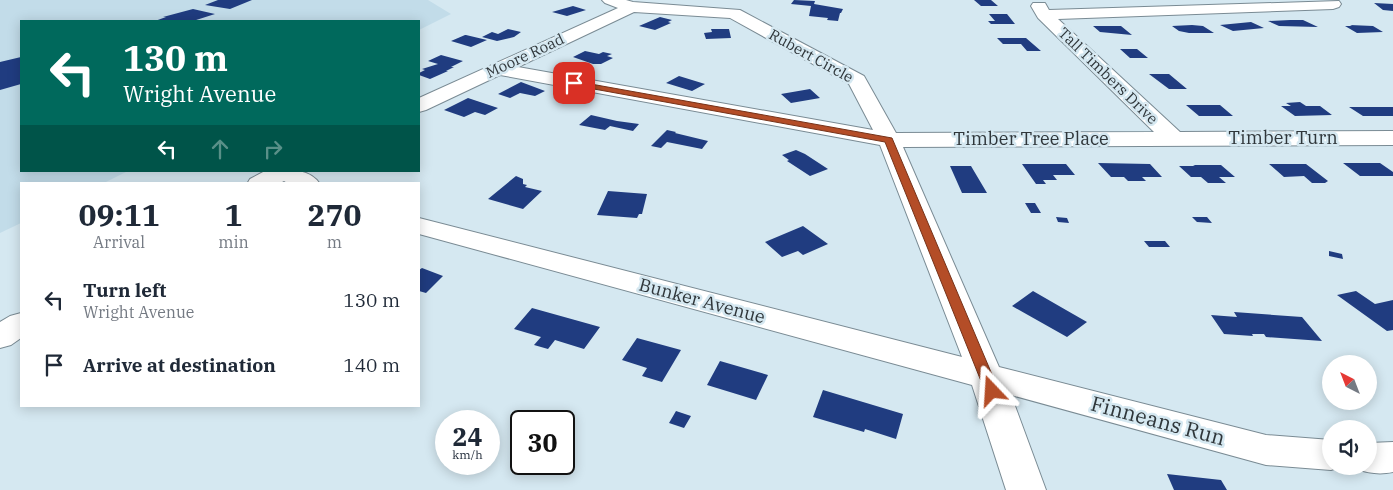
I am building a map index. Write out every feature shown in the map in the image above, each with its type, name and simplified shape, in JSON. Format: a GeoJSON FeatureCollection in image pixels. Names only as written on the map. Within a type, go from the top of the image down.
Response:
{"type":"FeatureCollection","features":[{"type":"Feature","properties":{"kind":"street"},"geometry":{"type":"LineString","coordinates":[[610,0],[635,7]]}},
{"type":"Feature","properties":{"kind":"street","name":"Moore Road"},"geometry":{"type":"LineString","coordinates":[[420,106],[496,69],[635,7],[659,0]]}},
{"type":"Feature","properties":{"kind":"street"},"geometry":{"type":"LineString","coordinates":[[1040,7],[1333,4]]}},
{"type":"Feature","properties":{"kind":"street","name":"Rubert Circle"},"geometry":{"type":"LineString","coordinates":[[635,7],[734,13],[857,80],[888,140],[986,375],[1026,490]]}},
{"type":"Feature","properties":{"kind":"street","name":"Tall Timbers Drive"},"geometry":{"type":"LineString","coordinates":[[1040,7],[1173,138]]}},
{"type":"Feature","properties":{"kind":"street","name":"Timber Tree Place"},"geometry":{"type":"LineString","coordinates":[[496,69],[888,140],[1173,138]]}},
{"type":"Feature","properties":{"kind":"street","name":"Timber Turn"},"geometry":{"type":"LineString","coordinates":[[1173,138],[1393,138]]}},
{"type":"Feature","properties":{"kind":"street"},"geometry":{"type":"LineString","coordinates":[[263,182],[282,172]]}},
{"type":"Feature","properties":{"kind":"street"},"geometry":{"type":"LineString","coordinates":[[286,172],[304,182]]}},
{"type":"Feature","properties":{"kind":"street","name":"Bunker Avenue"},"geometry":{"type":"LineString","coordinates":[[420,226],[986,375]]}},
{"type":"Feature","properties":{"kind":"street"},"geometry":{"type":"LineString","coordinates":[[0,338],[20,324]]}},
{"type":"Feature","properties":{"kind":"street","name":"Finneans Run"},"geometry":{"type":"LineString","coordinates":[[986,375],[1266,450],[1322,454]]}},
{"type":"Feature","properties":{"kind":"street"},"geometry":{"type":"LineString","coordinates":[[1377,459],[1393,457]]}},
{"type":"Feature","properties":{"kind":"shaded area"},"geometry":{"type":"Polygon","coordinates":[[[0,0],[428,0],[451,14],[420,30],[420,20],[20,20],[20,172],[126,172],[106,182],[20,182],[20,223],[0,233],[0,0]]]}},
{"type":"Feature","properties":{"kind":"building"},"geometry":{"type":"Polygon","coordinates":[[[218,0],[252,0],[230,9],[205,5],[218,0]]]}},
{"type":"Feature","properties":{"kind":"building"},"geometry":{"type":"Polygon","coordinates":[[[794,0],[815,1],[814,4],[843,9],[838,21],[827,20],[828,18],[809,16],[811,6],[791,4],[794,0]]]}},
{"type":"Feature","properties":{"kind":"building"},"geometry":{"type":"Polygon","coordinates":[[[974,0],[991,0],[998,6],[981,6],[974,0]]]}},
{"type":"Feature","properties":{"kind":"building"},"geometry":{"type":"Polygon","coordinates":[[[1374,3],[1393,4],[1393,11],[1383,10],[1374,3]]]}},
{"type":"Feature","properties":{"kind":"building"},"geometry":{"type":"Polygon","coordinates":[[[573,6],[586,10],[567,16],[552,12],[573,6]]]}},
{"type":"Feature","properties":{"kind":"building"},"geometry":{"type":"Polygon","coordinates":[[[193,9],[215,14],[196,20],[158,20],[166,17],[163,17],[193,9]]]}},
{"type":"Feature","properties":{"kind":"building"},"geometry":{"type":"Polygon","coordinates":[[[989,14],[1007,14],[1015,24],[991,24],[988,21],[995,21],[989,14]]]}},
{"type":"Feature","properties":{"kind":"building"},"geometry":{"type":"Polygon","coordinates":[[[660,17],[672,20],[668,22],[671,23],[655,30],[639,26],[660,17]]]}},
{"type":"Feature","properties":{"kind":"building"},"geometry":{"type":"Polygon","coordinates":[[[1303,20],[1318,27],[1279,26],[1268,21],[1303,20]]]}},
{"type":"Feature","properties":{"kind":"building"},"geometry":{"type":"Polygon","coordinates":[[[1251,22],[1264,28],[1233,31],[1220,25],[1251,22]]]}},
{"type":"Feature","properties":{"kind":"building"},"geometry":{"type":"Polygon","coordinates":[[[1350,25],[1373,26],[1383,32],[1357,33],[1345,26],[1352,26],[1350,25]]]}},
{"type":"Feature","properties":{"kind":"building"},"geometry":{"type":"Polygon","coordinates":[[[1093,26],[1121,26],[1132,35],[1100,32],[1093,26]]]}},
{"type":"Feature","properties":{"kind":"building"},"geometry":{"type":"Polygon","coordinates":[[[1172,26],[1203,26],[1214,33],[1189,33],[1179,31],[1172,26]]]}},
{"type":"Feature","properties":{"kind":"building"},"geometry":{"type":"Polygon","coordinates":[[[508,29],[521,32],[514,37],[497,41],[482,37],[492,32],[498,34],[508,29]]]}},
{"type":"Feature","properties":{"kind":"building"},"geometry":{"type":"Polygon","coordinates":[[[711,29],[729,29],[731,38],[706,39],[704,33],[712,32],[711,29]]]}},
{"type":"Feature","properties":{"kind":"building"},"geometry":{"type":"Polygon","coordinates":[[[465,35],[487,40],[471,47],[451,41],[465,35]]]}},
{"type":"Feature","properties":{"kind":"building"},"geometry":{"type":"Polygon","coordinates":[[[997,38],[1026,38],[1041,51],[1027,51],[1021,44],[1003,44],[997,38]]]}},
{"type":"Feature","properties":{"kind":"building"},"geometry":{"type":"Polygon","coordinates":[[[1120,49],[1137,49],[1148,58],[1130,58],[1120,49]]]}},
{"type":"Feature","properties":{"kind":"building"},"geometry":{"type":"Polygon","coordinates":[[[585,51],[612,54],[607,56],[613,58],[601,64],[593,64],[573,57],[585,51]]]}},
{"type":"Feature","properties":{"kind":"building"},"geometry":{"type":"Polygon","coordinates":[[[441,55],[463,61],[446,71],[448,71],[430,79],[420,75],[420,72],[425,70],[422,69],[438,64],[428,61],[441,55]]]}},
{"type":"Feature","properties":{"kind":"building"},"geometry":{"type":"Polygon","coordinates":[[[20,57],[20,84],[0,90],[0,62],[20,57]]]}},
{"type":"Feature","properties":{"kind":"building"},"geometry":{"type":"Polygon","coordinates":[[[1149,74],[1169,74],[1187,89],[1169,89],[1149,74]]]}},
{"type":"Feature","properties":{"kind":"building"},"geometry":{"type":"Polygon","coordinates":[[[679,76],[705,84],[692,91],[666,83],[679,76]]]}},
{"type":"Feature","properties":{"kind":"building"},"geometry":{"type":"Polygon","coordinates":[[[521,82],[545,91],[535,96],[520,93],[510,98],[498,94],[521,82]]]}},
{"type":"Feature","properties":{"kind":"building"},"geometry":{"type":"Polygon","coordinates":[[[810,89],[820,98],[791,103],[781,94],[810,89]]]}},
{"type":"Feature","properties":{"kind":"building"},"geometry":{"type":"Polygon","coordinates":[[[468,98],[498,108],[485,115],[475,112],[464,117],[444,110],[468,98]]]}},
{"type":"Feature","properties":{"kind":"building"},"geometry":{"type":"Polygon","coordinates":[[[1300,102],[1306,106],[1320,106],[1332,115],[1295,116],[1281,106],[1291,106],[1286,103],[1300,102]]]}},
{"type":"Feature","properties":{"kind":"building"},"geometry":{"type":"Polygon","coordinates":[[[1186,105],[1220,105],[1233,116],[1199,116],[1186,105]]]}},
{"type":"Feature","properties":{"kind":"building"},"geometry":{"type":"Polygon","coordinates":[[[1349,107],[1393,107],[1393,116],[1363,116],[1349,107]]]}},
{"type":"Feature","properties":{"kind":"building"},"geometry":{"type":"Polygon","coordinates":[[[591,115],[639,124],[633,131],[610,126],[605,130],[579,125],[591,115]]]}},
{"type":"Feature","properties":{"kind":"building"},"geometry":{"type":"Polygon","coordinates":[[[667,130],[708,141],[702,149],[667,142],[661,148],[651,146],[667,130]]]}},
{"type":"Feature","properties":{"kind":"building"},"geometry":{"type":"Polygon","coordinates":[[[796,150],[828,169],[810,176],[787,161],[789,160],[782,155],[796,150]]]}},
{"type":"Feature","properties":{"kind":"building"},"geometry":{"type":"Polygon","coordinates":[[[1098,163],[1150,164],[1162,177],[1142,177],[1146,181],[1128,181],[1124,177],[1111,177],[1098,163]]]}},
{"type":"Feature","properties":{"kind":"building"},"geometry":{"type":"Polygon","coordinates":[[[1343,163],[1380,163],[1393,172],[1393,176],[1360,176],[1343,163]]]}},
{"type":"Feature","properties":{"kind":"building"},"geometry":{"type":"Polygon","coordinates":[[[1022,164],[1066,164],[1075,175],[1053,175],[1057,180],[1043,180],[1046,184],[1036,184],[1022,164]]]}},
{"type":"Feature","properties":{"kind":"building"},"geometry":{"type":"Polygon","coordinates":[[[1269,164],[1306,164],[1328,181],[1325,183],[1312,183],[1304,176],[1284,177],[1269,164]]]}},
{"type":"Feature","properties":{"kind":"building"},"geometry":{"type":"Polygon","coordinates":[[[1193,165],[1221,165],[1235,177],[1219,177],[1226,183],[1208,183],[1201,177],[1191,177],[1179,166],[1195,166],[1193,165]]]}},
{"type":"Feature","properties":{"kind":"building"},"geometry":{"type":"Polygon","coordinates":[[[950,166],[971,166],[987,193],[962,193],[950,166]]]}},
{"type":"Feature","properties":{"kind":"building"},"geometry":{"type":"Polygon","coordinates":[[[516,176],[523,179],[523,184],[527,185],[525,187],[542,191],[523,209],[488,199],[516,176]]]}},
{"type":"Feature","properties":{"kind":"building"},"geometry":{"type":"Polygon","coordinates":[[[608,191],[647,194],[642,214],[639,214],[637,218],[597,215],[608,191]]]}},
{"type":"Feature","properties":{"kind":"building"},"geometry":{"type":"Polygon","coordinates":[[[1025,203],[1035,203],[1041,213],[1031,213],[1025,203]]]}},
{"type":"Feature","properties":{"kind":"building"},"geometry":{"type":"Polygon","coordinates":[[[1056,217],[1067,218],[1069,223],[1058,222],[1056,217]]]}},
{"type":"Feature","properties":{"kind":"building"},"geometry":{"type":"Polygon","coordinates":[[[1192,217],[1207,217],[1212,223],[1197,222],[1192,217]]]}},
{"type":"Feature","properties":{"kind":"building"},"geometry":{"type":"Polygon","coordinates":[[[803,226],[828,244],[803,255],[798,251],[782,257],[765,242],[803,226]]]}},
{"type":"Feature","properties":{"kind":"building"},"geometry":{"type":"Polygon","coordinates":[[[1144,241],[1165,241],[1170,247],[1149,247],[1144,241]]]}},
{"type":"Feature","properties":{"kind":"building"},"geometry":{"type":"Polygon","coordinates":[[[1329,251],[1342,254],[1343,259],[1329,256],[1329,251]]]}},
{"type":"Feature","properties":{"kind":"building"},"geometry":{"type":"Polygon","coordinates":[[[422,268],[443,276],[426,293],[420,291],[420,269],[422,268]]]}},
{"type":"Feature","properties":{"kind":"building"},"geometry":{"type":"Polygon","coordinates":[[[1033,291],[1087,322],[1067,337],[1012,306],[1033,291]]]}},
{"type":"Feature","properties":{"kind":"building"},"geometry":{"type":"Polygon","coordinates":[[[1356,291],[1375,304],[1393,300],[1393,330],[1387,331],[1337,295],[1356,291]]]}},
{"type":"Feature","properties":{"kind":"building"},"geometry":{"type":"Polygon","coordinates":[[[532,308],[600,327],[584,349],[555,340],[548,349],[534,345],[541,337],[514,329],[532,308]]]}},
{"type":"Feature","properties":{"kind":"building"},"geometry":{"type":"Polygon","coordinates":[[[1234,312],[1302,317],[1322,341],[1266,337],[1264,334],[1252,334],[1253,336],[1224,334],[1211,315],[1237,317],[1234,312]]]}},
{"type":"Feature","properties":{"kind":"building"},"geometry":{"type":"Polygon","coordinates":[[[637,338],[681,350],[662,382],[642,376],[647,368],[622,360],[637,338]]]}},
{"type":"Feature","properties":{"kind":"building"},"geometry":{"type":"Polygon","coordinates":[[[720,361],[768,375],[756,400],[707,385],[720,361]]]}},
{"type":"Feature","properties":{"kind":"building"},"geometry":{"type":"Polygon","coordinates":[[[823,390],[903,414],[896,439],[865,429],[864,432],[813,417],[823,390]]]}},
{"type":"Feature","properties":{"kind":"building"},"geometry":{"type":"Polygon","coordinates":[[[676,411],[691,416],[684,428],[669,423],[676,411]]]}},
{"type":"Feature","properties":{"kind":"building"},"geometry":{"type":"Polygon","coordinates":[[[1167,474],[1221,480],[1227,490],[1174,490],[1167,474]]]}},
{"type":"Feature","properties":{"kind":"route"},"geometry":{"type":"LineString","coordinates":[[574,83],[888,140],[992,391]]}}]}
